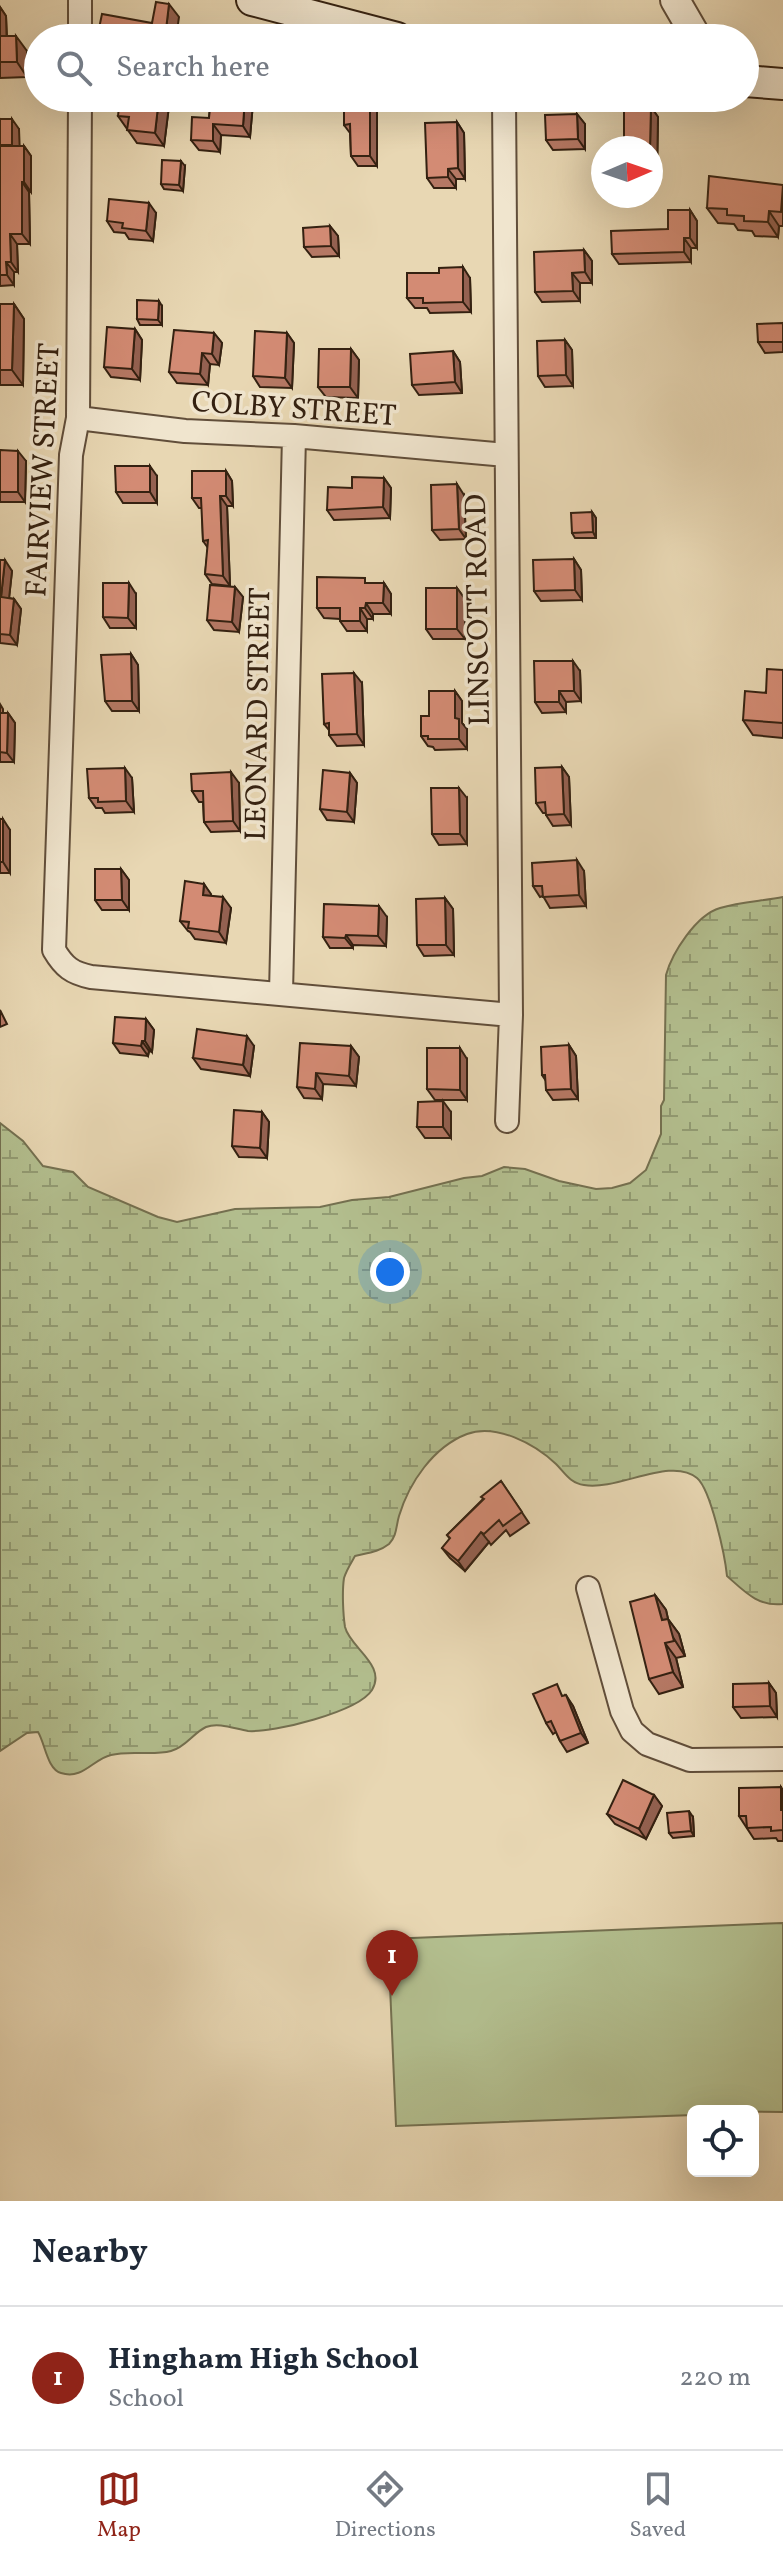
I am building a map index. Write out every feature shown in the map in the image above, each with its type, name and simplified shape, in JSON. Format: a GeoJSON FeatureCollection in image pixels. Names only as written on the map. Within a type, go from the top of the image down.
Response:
{"type":"FeatureCollection","features":[{"type":"Feature","properties":{"kind":"main road"},"geometry":{"type":"LineString","coordinates":[[259,1],[345,24]]}},
{"type":"Feature","properties":{"kind":"main road"},"geometry":{"type":"LineString","coordinates":[[759,82],[783,84]]}},
{"type":"Feature","properties":{"kind":"street"},"geometry":{"type":"LineString","coordinates":[[80,0],[80,24]]}},
{"type":"Feature","properties":{"kind":"street"},"geometry":{"type":"LineString","coordinates":[[675,0],[689,24]]}},
{"type":"Feature","properties":{"kind":"street","name":"FAIRVIEW STREET"},"geometry":{"type":"LineString","coordinates":[[80,112],[78,418],[71,455],[54,950],[63,965],[74,973],[91,977],[511,1015]]}},
{"type":"Feature","properties":{"kind":"street","name":"LINSCOTT ROAD"},"geometry":{"type":"LineString","coordinates":[[504,112],[511,1015],[507,1121]]}},
{"type":"Feature","properties":{"kind":"street","name":"COLBY STREET"},"geometry":{"type":"LineString","coordinates":[[78,418],[185,431],[294,436],[506,455]]}},
{"type":"Feature","properties":{"kind":"street","name":"LEONARD STREET"},"geometry":{"type":"LineString","coordinates":[[281,993],[294,436]]}},
{"type":"Feature","properties":{"kind":"street"},"geometry":{"type":"LineString","coordinates":[[588,1588],[622,1711],[632,1731],[647,1744],[690,1760],[783,1759]]}},
{"type":"Feature","properties":{"kind":"green space"},"geometry":{"type":"Polygon","coordinates":[[[783,897],[783,1604],[759,1600],[727,1576],[712,1509],[697,1478],[686,1472],[673,1471],[598,1486],[579,1484],[526,1443],[502,1433],[478,1431],[455,1440],[433,1457],[409,1491],[392,1541],[381,1549],[355,1556],[346,1573],[343,1596],[345,1627],[375,1673],[372,1690],[364,1698],[314,1720],[276,1729],[248,1731],[222,1726],[206,1727],[171,1751],[111,1755],[76,1774],[56,1771],[38,1732],[27,1733],[0,1751],[0,1123],[23,1141],[43,1166],[73,1172],[88,1187],[177,1222],[235,1209],[320,1207],[389,1197],[482,1176],[504,1167],[525,1169],[596,1189],[630,1183],[646,1170],[661,1134],[666,975],[674,956],[694,926],[711,912],[735,904],[783,897]]]}},
{"type":"Feature","properties":{"kind":"green space"},"geometry":{"type":"Polygon","coordinates":[[[783,1923],[783,2112],[759,2112],[759,2105],[687,2105],[687,2115],[396,2126],[388,1939],[783,1923]]]}},
{"type":"Feature","properties":{"kind":"building"},"geometry":{"type":"Polygon","coordinates":[[[156,2],[169,4],[167,24],[100,24],[102,14],[152,23],[156,2]]]}},
{"type":"Feature","properties":{"kind":"building"},"geometry":{"type":"Polygon","coordinates":[[[0,36],[16,36],[17,62],[0,62],[0,36]]]}},
{"type":"Feature","properties":{"kind":"building"},"geometry":{"type":"Polygon","coordinates":[[[118,112],[157,112],[155,133],[127,130],[129,117],[118,116],[118,112]]]}},
{"type":"Feature","properties":{"kind":"building"},"geometry":{"type":"Polygon","coordinates":[[[210,112],[244,112],[243,126],[213,124],[213,141],[191,140],[192,117],[209,118],[210,112]]]}},
{"type":"Feature","properties":{"kind":"building"},"geometry":{"type":"Polygon","coordinates":[[[344,112],[370,112],[370,156],[351,156],[350,124],[344,125],[344,112]]]}},
{"type":"Feature","properties":{"kind":"building"},"geometry":{"type":"Polygon","coordinates":[[[624,112],[651,112],[650,136],[624,136],[624,112]]]}},
{"type":"Feature","properties":{"kind":"building"},"geometry":{"type":"Polygon","coordinates":[[[577,114],[578,139],[546,140],[545,115],[577,114]]]}},
{"type":"Feature","properties":{"kind":"building"},"geometry":{"type":"Polygon","coordinates":[[[0,119],[12,119],[12,145],[0,145],[0,119]]]}},
{"type":"Feature","properties":{"kind":"building"},"geometry":{"type":"Polygon","coordinates":[[[457,122],[458,168],[448,169],[448,177],[427,178],[425,123],[457,122]]]}},
{"type":"Feature","properties":{"kind":"building"},"geometry":{"type":"Polygon","coordinates":[[[0,146],[24,146],[22,234],[10,234],[11,262],[6,262],[7,275],[0,275],[0,146]]]}},
{"type":"Feature","properties":{"kind":"building"},"geometry":{"type":"Polygon","coordinates":[[[162,160],[181,161],[179,185],[161,184],[162,160]]]}},
{"type":"Feature","properties":{"kind":"building"},"geometry":{"type":"Polygon","coordinates":[[[709,176],[783,185],[781,212],[769,211],[768,222],[744,221],[744,216],[727,215],[727,209],[707,208],[709,176]]]}},
{"type":"Feature","properties":{"kind":"building"},"geometry":{"type":"Polygon","coordinates":[[[109,199],[149,203],[146,231],[122,228],[123,223],[107,221],[109,199]]]}},
{"type":"Feature","properties":{"kind":"building"},"geometry":{"type":"Polygon","coordinates":[[[668,210],[690,210],[690,238],[684,238],[684,252],[612,254],[611,231],[668,229],[668,210]]]}},
{"type":"Feature","properties":{"kind":"building"},"geometry":{"type":"Polygon","coordinates":[[[330,226],[331,246],[304,247],[303,228],[330,226]]]}},
{"type":"Feature","properties":{"kind":"building"},"geometry":{"type":"Polygon","coordinates":[[[584,250],[585,272],[572,273],[573,291],[535,292],[534,252],[584,250]]]}},
{"type":"Feature","properties":{"kind":"building"},"geometry":{"type":"Polygon","coordinates":[[[463,267],[463,302],[423,303],[423,298],[407,298],[407,273],[439,273],[439,268],[463,267]]]}},
{"type":"Feature","properties":{"kind":"building"},"geometry":{"type":"Polygon","coordinates":[[[137,300],[159,301],[158,320],[137,319],[137,300]]]}},
{"type":"Feature","properties":{"kind":"building"},"geometry":{"type":"Polygon","coordinates":[[[0,304],[14,304],[12,370],[0,370],[0,304]]]}},
{"type":"Feature","properties":{"kind":"building"},"geometry":{"type":"Polygon","coordinates":[[[783,323],[783,342],[758,342],[757,324],[783,323]]]}},
{"type":"Feature","properties":{"kind":"building"},"geometry":{"type":"Polygon","coordinates":[[[107,327],[135,329],[132,369],[104,367],[107,327]]]}},
{"type":"Feature","properties":{"kind":"building"},"geometry":{"type":"Polygon","coordinates":[[[174,330],[214,333],[212,354],[202,353],[200,374],[169,372],[174,330]]]}},
{"type":"Feature","properties":{"kind":"building"},"geometry":{"type":"Polygon","coordinates":[[[255,331],[287,333],[285,378],[253,376],[255,331]]]}},
{"type":"Feature","properties":{"kind":"building"},"geometry":{"type":"Polygon","coordinates":[[[565,340],[566,375],[538,376],[537,341],[565,340]]]}},
{"type":"Feature","properties":{"kind":"building"},"geometry":{"type":"Polygon","coordinates":[[[319,349],[351,349],[350,387],[318,387],[319,349]]]}},
{"type":"Feature","properties":{"kind":"building"},"geometry":{"type":"Polygon","coordinates":[[[453,351],[455,382],[412,385],[410,354],[453,351]]]}},
{"type":"Feature","properties":{"kind":"building"},"geometry":{"type":"Polygon","coordinates":[[[0,450],[18,451],[18,492],[0,492],[0,450]]]}},
{"type":"Feature","properties":{"kind":"building"},"geometry":{"type":"Polygon","coordinates":[[[115,466],[150,466],[150,492],[116,492],[115,466]]]}},
{"type":"Feature","properties":{"kind":"building"},"geometry":{"type":"Polygon","coordinates":[[[192,471],[226,471],[226,496],[220,496],[223,576],[205,574],[208,540],[203,541],[201,498],[192,498],[192,471]]]}},
{"type":"Feature","properties":{"kind":"building"},"geometry":{"type":"Polygon","coordinates":[[[352,477],[384,478],[383,507],[327,510],[328,487],[352,488],[352,477]]]}},
{"type":"Feature","properties":{"kind":"building"},"geometry":{"type":"Polygon","coordinates":[[[457,484],[459,529],[432,530],[431,485],[457,484]]]}},
{"type":"Feature","properties":{"kind":"building"},"geometry":{"type":"Polygon","coordinates":[[[592,512],[593,532],[572,533],[571,513],[592,512]]]}},
{"type":"Feature","properties":{"kind":"building"},"geometry":{"type":"Polygon","coordinates":[[[574,559],[575,590],[534,591],[533,560],[574,559]]]}},
{"type":"Feature","properties":{"kind":"building"},"geometry":{"type":"Polygon","coordinates":[[[0,560],[5,560],[1,597],[14,599],[10,635],[0,634],[0,560]]]}},
{"type":"Feature","properties":{"kind":"building"},"geometry":{"type":"Polygon","coordinates":[[[317,577],[365,578],[365,583],[384,583],[383,603],[366,603],[365,608],[360,608],[360,621],[340,621],[340,608],[317,608],[317,577]]]}},
{"type":"Feature","properties":{"kind":"building"},"geometry":{"type":"Polygon","coordinates":[[[103,583],[129,583],[128,618],[103,617],[103,583]]]}},
{"type":"Feature","properties":{"kind":"building"},"geometry":{"type":"Polygon","coordinates":[[[210,585],[235,587],[232,622],[207,620],[210,585]]]}},
{"type":"Feature","properties":{"kind":"building"},"geometry":{"type":"Polygon","coordinates":[[[426,588],[457,588],[457,629],[426,629],[426,588]]]}},
{"type":"Feature","properties":{"kind":"building"},"geometry":{"type":"Polygon","coordinates":[[[131,654],[132,701],[105,701],[101,655],[131,654]]]}},
{"type":"Feature","properties":{"kind":"building"},"geometry":{"type":"Polygon","coordinates":[[[534,661],[573,661],[574,691],[559,691],[559,702],[535,702],[534,661]]]}},
{"type":"Feature","properties":{"kind":"building"},"geometry":{"type":"Polygon","coordinates":[[[767,669],[783,670],[783,723],[743,720],[745,691],[766,693],[767,669]]]}},
{"type":"Feature","properties":{"kind":"building"},"geometry":{"type":"Polygon","coordinates":[[[354,673],[357,734],[329,735],[329,723],[324,724],[322,674],[354,673]]]}},
{"type":"Feature","properties":{"kind":"building"},"geometry":{"type":"Polygon","coordinates":[[[429,691],[455,691],[459,739],[428,739],[428,736],[421,736],[421,716],[429,716],[429,691]]]}},
{"type":"Feature","properties":{"kind":"building"},"geometry":{"type":"Polygon","coordinates":[[[0,713],[8,713],[7,753],[0,752],[0,713]]]}},
{"type":"Feature","properties":{"kind":"building"},"geometry":{"type":"Polygon","coordinates":[[[562,767],[564,814],[546,815],[545,802],[536,803],[535,768],[562,767]]]}},
{"type":"Feature","properties":{"kind":"building"},"geometry":{"type":"Polygon","coordinates":[[[125,768],[126,801],[98,802],[98,798],[89,798],[87,769],[125,768]]]}},
{"type":"Feature","properties":{"kind":"building"},"geometry":{"type":"Polygon","coordinates":[[[323,770],[350,773],[347,812],[320,809],[323,770]]]}},
{"type":"Feature","properties":{"kind":"building"},"geometry":{"type":"Polygon","coordinates":[[[231,772],[233,821],[204,822],[203,791],[192,791],[191,774],[231,772]]]}},
{"type":"Feature","properties":{"kind":"building"},"geometry":{"type":"Polygon","coordinates":[[[431,788],[459,788],[460,834],[432,834],[431,788]]]}},
{"type":"Feature","properties":{"kind":"building"},"geometry":{"type":"Polygon","coordinates":[[[0,819],[3,819],[3,862],[0,862],[0,819]]]}},
{"type":"Feature","properties":{"kind":"building"},"geometry":{"type":"Polygon","coordinates":[[[577,860],[579,895],[543,897],[542,886],[533,886],[532,863],[577,860]]]}},
{"type":"Feature","properties":{"kind":"building"},"geometry":{"type":"Polygon","coordinates":[[[95,869],[121,869],[122,900],[95,900],[95,869]]]}},
{"type":"Feature","properties":{"kind":"building"},"geometry":{"type":"Polygon","coordinates":[[[185,881],[204,884],[203,895],[223,897],[219,932],[188,928],[189,922],[180,921],[185,881]]]}},
{"type":"Feature","properties":{"kind":"building"},"geometry":{"type":"Polygon","coordinates":[[[445,898],[446,945],[417,945],[416,899],[445,898]]]}},
{"type":"Feature","properties":{"kind":"building"},"geometry":{"type":"Polygon","coordinates":[[[324,904],[379,906],[378,936],[323,937],[324,904]]]}},
{"type":"Feature","properties":{"kind":"building"},"geometry":{"type":"Polygon","coordinates":[[[115,1017],[146,1019],[145,1041],[141,1046],[113,1043],[115,1017]]]}},
{"type":"Feature","properties":{"kind":"building"},"geometry":{"type":"Polygon","coordinates":[[[197,1029],[247,1036],[243,1065],[193,1058],[197,1029]]]}},
{"type":"Feature","properties":{"kind":"building"},"geometry":{"type":"Polygon","coordinates":[[[300,1043],[351,1046],[349,1076],[316,1073],[315,1089],[297,1087],[300,1043]]]}},
{"type":"Feature","properties":{"kind":"building"},"geometry":{"type":"Polygon","coordinates":[[[569,1045],[571,1089],[546,1090],[541,1047],[569,1045]]]}},
{"type":"Feature","properties":{"kind":"building"},"geometry":{"type":"Polygon","coordinates":[[[427,1048],[460,1048],[460,1090],[427,1089],[427,1048]]]}},
{"type":"Feature","properties":{"kind":"building"},"geometry":{"type":"Polygon","coordinates":[[[443,1101],[443,1127],[417,1127],[418,1102],[443,1101]]]}},
{"type":"Feature","properties":{"kind":"building"},"geometry":{"type":"Polygon","coordinates":[[[234,1110],[262,1112],[260,1148],[232,1146],[234,1110]]]}},
{"type":"Feature","properties":{"kind":"building"},"geometry":{"type":"Polygon","coordinates":[[[501,1481],[522,1512],[503,1526],[499,1520],[484,1534],[481,1532],[458,1561],[442,1548],[450,1538],[447,1535],[484,1499],[481,1497],[501,1481]]]}},
{"type":"Feature","properties":{"kind":"building"},"geometry":{"type":"Polygon","coordinates":[[[655,1595],[662,1620],[668,1619],[674,1641],[665,1643],[673,1672],[649,1679],[630,1602],[655,1595]]]}},
{"type":"Feature","properties":{"kind":"building"},"geometry":{"type":"Polygon","coordinates":[[[769,1683],[770,1706],[733,1707],[733,1684],[769,1683]]]}},
{"type":"Feature","properties":{"kind":"building"},"geometry":{"type":"Polygon","coordinates":[[[557,1684],[562,1696],[566,1695],[581,1733],[560,1741],[551,1721],[546,1723],[533,1694],[557,1684]]]}},
{"type":"Feature","properties":{"kind":"building"},"geometry":{"type":"Polygon","coordinates":[[[623,1780],[654,1795],[639,1829],[607,1814],[623,1780]]]}},
{"type":"Feature","properties":{"kind":"building"},"geometry":{"type":"Polygon","coordinates":[[[781,1787],[783,1830],[747,1828],[746,1816],[739,1816],[739,1788],[781,1787]]]}},
{"type":"Feature","properties":{"kind":"building"},"geometry":{"type":"Polygon","coordinates":[[[689,1811],[691,1831],[669,1833],[667,1813],[689,1811]]]}},
{"type":"Feature","properties":{"kind":"place","name":"Hingham High School"},"geometry":{"type":"Point","coordinates":[392,1996]}}]}
